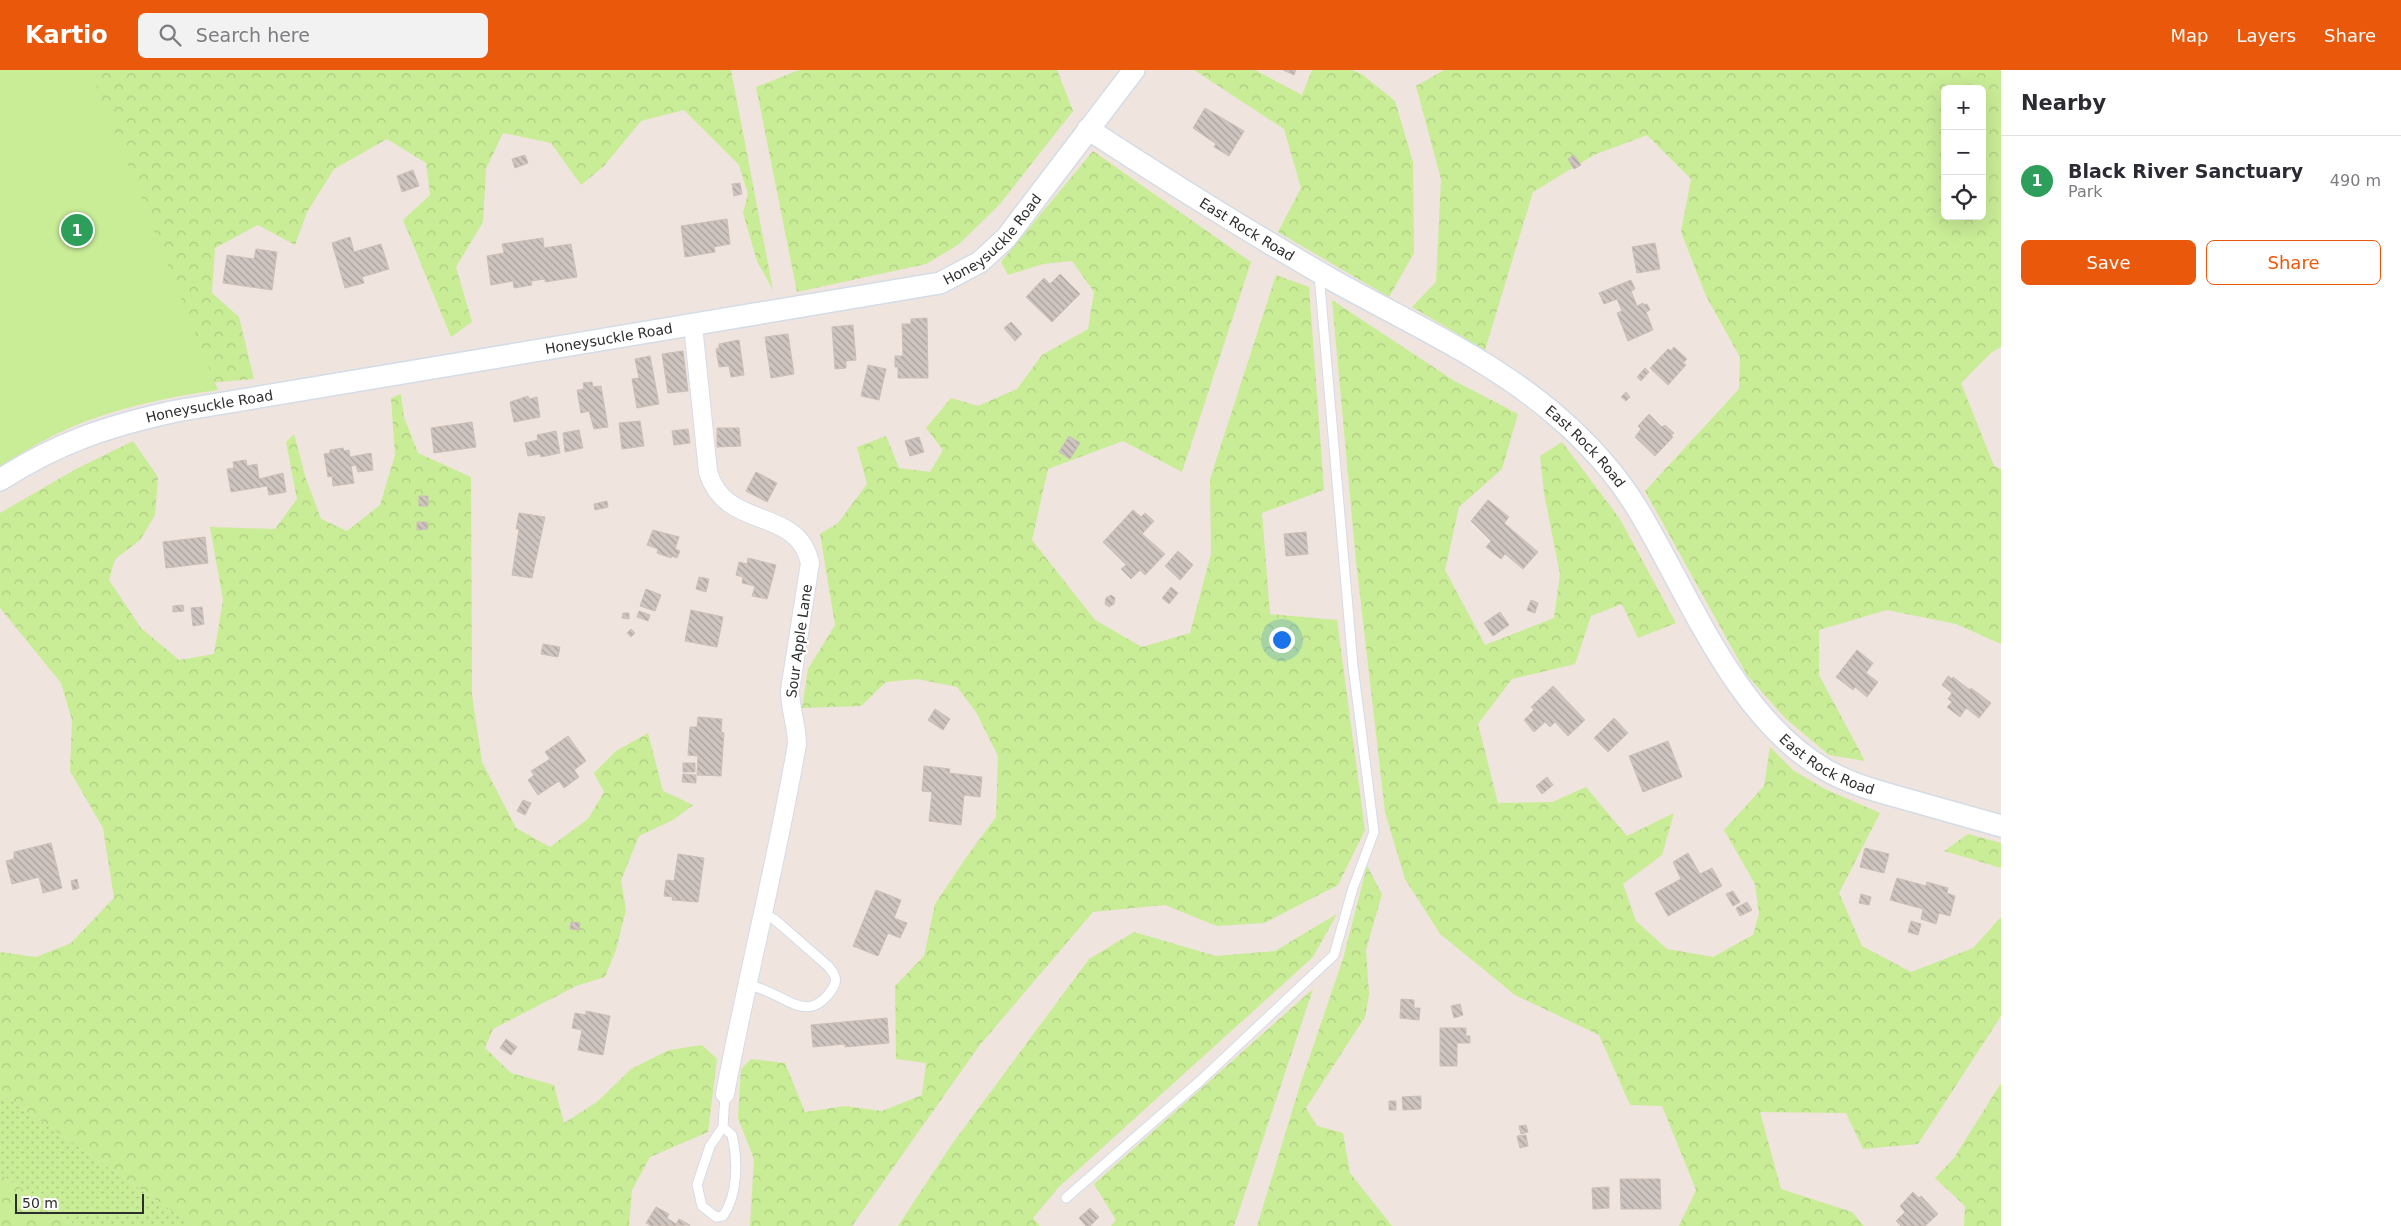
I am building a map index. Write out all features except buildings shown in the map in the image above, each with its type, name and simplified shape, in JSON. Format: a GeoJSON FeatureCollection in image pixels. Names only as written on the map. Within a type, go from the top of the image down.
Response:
{"type":"FeatureCollection","features":[{"type":"Feature","properties":{"kind":"street","name":"Honeysuckle Road"},"geometry":{"type":"LineString","coordinates":[[0,480],[59,446],[91,433],[133,420],[267,395],[693,325],[940,282],[958,275],[980,262],[1006,238],[1134,70]]}},
{"type":"Feature","properties":{"kind":"street","name":"East Rock Road"},"geometry":{"type":"LineString","coordinates":[[1088,129],[1157,174],[1318,272],[1475,359],[1536,400],[1587,444],[1614,474],[1637,508],[1674,577],[1742,690],[1762,717],[1805,757],[1857,785],[2001,826]]}},
{"type":"Feature","properties":{"kind":"street","name":"Sour Apple Lane"},"geometry":{"type":"LineString","coordinates":[[693,325],[708,472],[713,486],[728,503],[794,533],[807,550],[810,563],[790,690],[790,707],[797,733],[797,744],[783,825],[725,1094]]}},
{"type":"Feature","properties":{"kind":"lane"},"geometry":{"type":"LineString","coordinates":[[1066,1198],[1200,1081],[1334,956],[1353,888],[1374,832],[1352,666],[1318,272]]}},
{"type":"Feature","properties":{"kind":"lane"},"geometry":{"type":"LineString","coordinates":[[747,985],[779,996],[803,1008],[812,1007],[819,1002],[830,993],[836,982],[834,973],[828,966],[774,919],[763,913]]}},
{"type":"Feature","properties":{"kind":"lane"},"geometry":{"type":"LineString","coordinates":[[723,1127],[732,1135],[735,1168],[730,1207],[723,1216],[716,1217],[702,1206],[697,1186],[710,1146],[723,1127],[725,1094]]}},
{"type":"Feature","properties":{"kind":"green space"},"geometry":{"type":"Polygon","coordinates":[[[0,70],[731,70],[773,290],[757,261],[743,213],[748,194],[739,165],[684,110],[641,121],[604,166],[581,185],[551,143],[503,133],[486,169],[483,222],[456,267],[472,322],[451,337],[403,220],[430,195],[426,163],[387,139],[334,169],[307,212],[295,245],[258,225],[215,248],[212,293],[239,317],[254,379],[183,385],[0,70]]]}},
{"type":"Feature","properties":{"kind":"green space"},"geometry":{"type":"Polygon","coordinates":[[[0,70],[90,70],[218,390],[160,400],[104,415],[58,433],[0,466],[0,70]]]}},
{"type":"Feature","properties":{"kind":"green space"},"geometry":{"type":"Polygon","coordinates":[[[799,70],[1057,70],[1073,111],[1000,204],[958,245],[926,264],[797,292],[756,87],[799,70]]]}},
{"type":"Feature","properties":{"kind":"green space"},"geometry":{"type":"Polygon","coordinates":[[[1194,70],[1255,70],[1302,95],[1312,70],[1353,70],[1363,75],[1395,101],[1413,162],[1414,253],[1389,297],[1278,232],[1301,188],[1284,129],[1194,70]]]}},
{"type":"Feature","properties":{"kind":"green space"},"geometry":{"type":"Polygon","coordinates":[[[1444,70],[2001,70],[2001,347],[1992,352],[1961,383],[1994,466],[2001,469],[2001,644],[1956,624],[1887,610],[1819,630],[1819,675],[1865,761],[1829,755],[1785,718],[1747,675],[1645,491],[1739,389],[1740,357],[1706,296],[1681,232],[1691,179],[1647,135],[1594,155],[1533,192],[1485,350],[1412,307],[1436,282],[1441,179],[1416,86],[1444,70]]]}},
{"type":"Feature","properties":{"kind":"green space"},"geometry":{"type":"Polygon","coordinates":[[[1093,151],[1251,262],[1182,472],[1123,441],[1048,469],[1032,540],[1095,620],[1142,647],[1190,633],[1211,554],[1210,479],[1276,275],[1309,287],[1324,490],[1262,513],[1270,614],[1337,620],[1365,830],[1338,885],[1264,923],[1217,926],[1165,905],[1093,912],[979,1046],[852,1226],[750,1226],[754,1159],[738,1118],[741,1069],[751,1059],[785,1063],[805,1112],[845,1106],[882,1111],[922,1095],[926,1063],[896,1059],[895,986],[924,956],[935,904],[996,817],[998,756],[976,712],[957,687],[917,679],[886,682],[861,706],[802,708],[808,669],[835,625],[820,534],[838,523],[867,484],[857,447],[886,436],[899,468],[930,472],[943,450],[926,428],[951,398],[978,406],[1017,389],[1042,355],[1088,329],[1094,292],[1072,261],[1043,264],[1008,275],[1001,262],[1093,151]]]}},
{"type":"Feature","properties":{"kind":"green space"},"geometry":{"type":"Polygon","coordinates":[[[1332,300],[1453,380],[1518,414],[1502,469],[1459,507],[1445,570],[1485,645],[1554,618],[1560,574],[1544,493],[1540,456],[1562,442],[1620,519],[1676,623],[1638,638],[1622,604],[1591,616],[1575,664],[1512,679],[1478,724],[1498,803],[1552,802],[1586,787],[1627,836],[1674,813],[1662,855],[1623,884],[1636,921],[1667,949],[1713,957],[1753,935],[1759,914],[1755,884],[1724,830],[1764,786],[1770,747],[1794,771],[1825,789],[1880,813],[1839,893],[1862,946],[1911,972],[1973,948],[2001,917],[2001,1016],[1918,1144],[1863,1149],[1846,1113],[1760,1112],[1781,1189],[1852,1212],[1864,1226],[1679,1226],[1696,1190],[1662,1106],[1630,1105],[1599,1035],[1515,995],[1440,934],[1405,879],[1385,812],[1356,561],[1332,300]]]}},
{"type":"Feature","properties":{"kind":"green space"},"geometry":{"type":"Polygon","coordinates":[[[401,394],[404,417],[418,453],[471,477],[472,695],[482,762],[516,828],[550,847],[588,819],[604,792],[594,773],[616,751],[648,733],[663,791],[693,805],[673,820],[639,836],[621,880],[626,910],[616,950],[605,977],[576,986],[493,1029],[485,1048],[511,1073],[554,1085],[564,1123],[597,1102],[631,1069],[669,1050],[702,1045],[717,1059],[708,1132],[650,1157],[632,1190],[629,1226],[194,1226],[0,1093],[0,952],[36,957],[71,943],[114,898],[103,828],[70,771],[72,720],[61,683],[0,608],[0,513],[76,469],[133,441],[158,477],[155,515],[140,540],[115,559],[109,580],[141,628],[179,660],[214,654],[223,600],[210,527],[275,529],[297,499],[286,442],[294,434],[306,479],[321,519],[347,531],[380,505],[395,455],[391,398],[401,394]]]}},
{"type":"Feature","properties":{"kind":"green space"},"geometry":{"type":"Polygon","coordinates":[[[1968,834],[2001,843],[2001,868],[1944,851],[1968,834]]]}},
{"type":"Feature","properties":{"kind":"green space"},"geometry":{"type":"Polygon","coordinates":[[[1367,866],[1382,894],[1366,950],[1369,995],[1365,1017],[1306,1108],[1317,1126],[1343,1133],[1350,1173],[1392,1226],[1257,1226],[1301,1082],[1343,959],[1367,866]]]}},
{"type":"Feature","properties":{"kind":"green space"},"geometry":{"type":"Polygon","coordinates":[[[1337,914],[1313,957],[1059,1187],[1033,1218],[1040,1226],[898,1226],[952,1144],[1089,959],[1134,932],[1216,956],[1275,951],[1337,914]]]}},
{"type":"Feature","properties":{"kind":"green space"},"geometry":{"type":"Polygon","coordinates":[[[1313,989],[1234,1226],[1111,1226],[1116,1220],[1094,1184],[1313,989]]]}},
{"type":"Feature","properties":{"kind":"green space"},"geometry":{"type":"Polygon","coordinates":[[[2001,1083],[2001,1226],[1964,1226],[1965,1206],[1935,1178],[1954,1158],[2001,1083]]]}},
{"type":"Feature","properties":{"kind":"green space"},"geometry":{"type":"Polygon","coordinates":[[[0,1093],[194,1226],[77,1226],[0,1174],[0,1093]]]}},
{"type":"Feature","properties":{"kind":"green space"},"geometry":{"type":"Polygon","coordinates":[[[0,1174],[77,1226],[0,1226],[0,1174]]]}},
{"type":"Feature","properties":{"kind":"place","name":"Black River Sanctuary"},"geometry":{"type":"Point","coordinates":[77,230]}}]}
